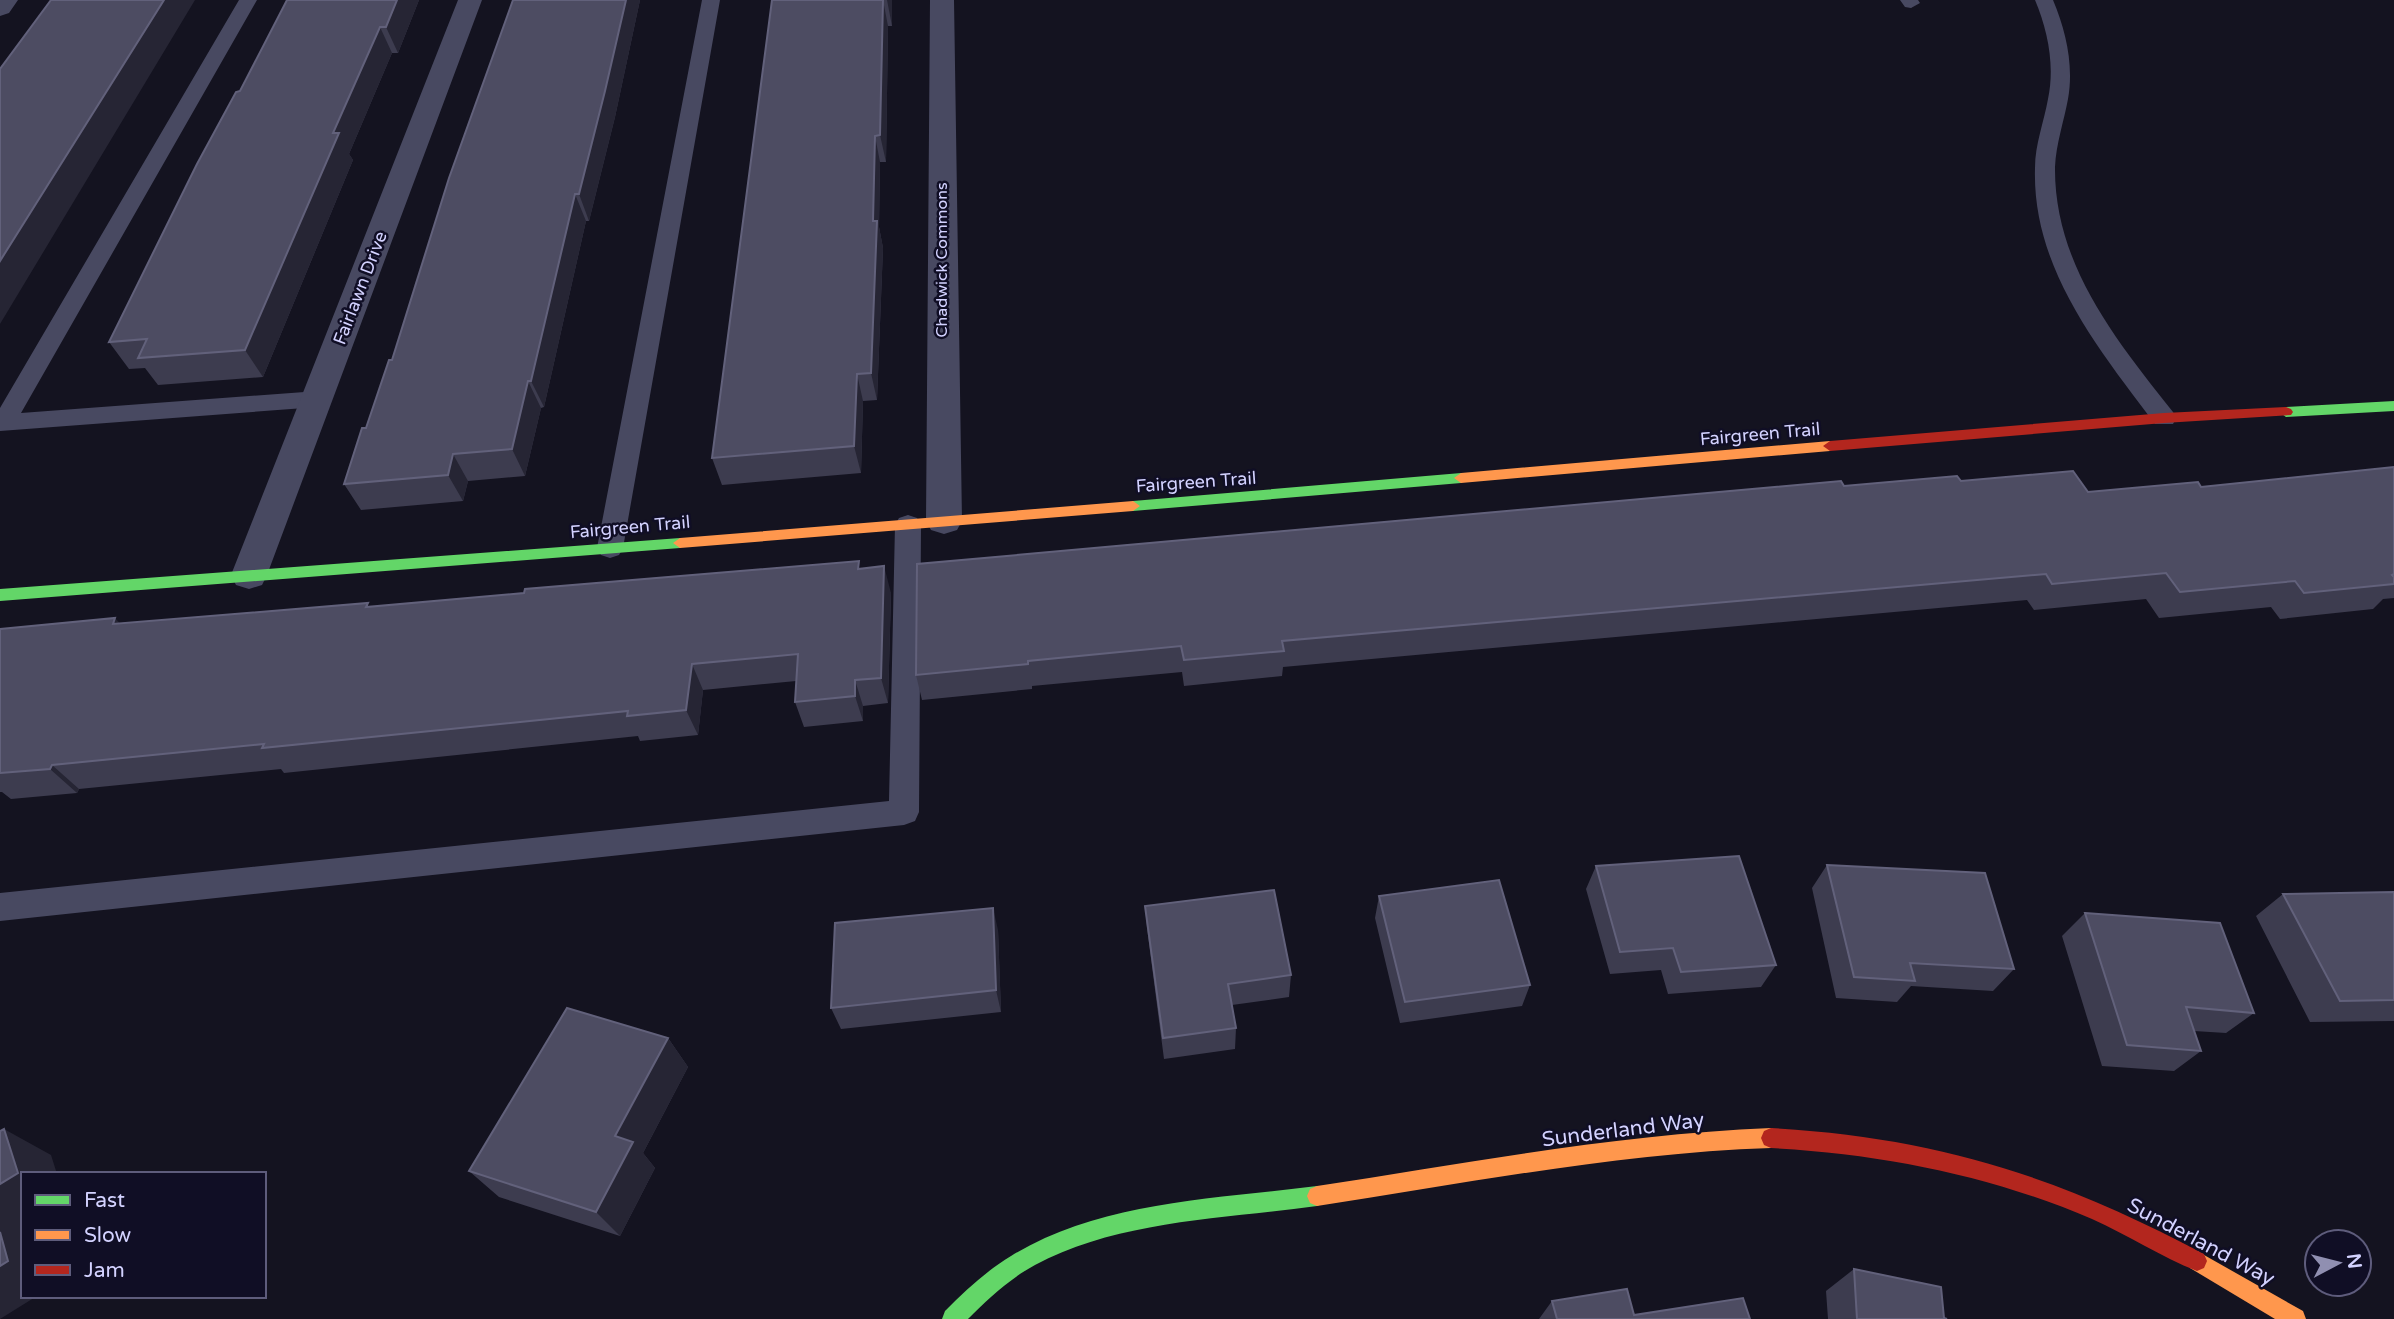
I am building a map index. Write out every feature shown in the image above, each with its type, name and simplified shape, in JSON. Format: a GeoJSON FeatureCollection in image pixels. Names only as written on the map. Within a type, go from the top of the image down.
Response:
{"type":"FeatureCollection","features":[{"type":"Feature","properties":{"kind":"street"},"geometry":{"type":"LineString","coordinates":[[0,8],[6,0]]}},
{"type":"Feature","properties":{"kind":"street","name":"Fairlawn Drive"},"geometry":{"type":"LineString","coordinates":[[249,575],[470,0]]}},
{"type":"Feature","properties":{"kind":"street","name":"Chadwick Commons"},"geometry":{"type":"LineString","coordinates":[[942,0],[944,521]]}},
{"type":"Feature","properties":{"kind":"street","name":"Fairgreen Trail"},"geometry":{"type":"LineString","coordinates":[[0,595],[908,526],[2164,418],[2394,406]]}},
{"type":"Feature","properties":{"kind":"street","name":"Sunderland Way"},"geometry":{"type":"LineString","coordinates":[[953,1319],[1008,1267],[1045,1248],[1120,1225],[1629,1149],[1742,1138],[1843,1142],[1895,1150],[2029,1187],[2096,1211],[2170,1246],[2249,1289],[2295,1319]]}},
{"type":"Feature","properties":{"kind":"lane"},"geometry":{"type":"LineString","coordinates":[[2,422],[248,0]]}},
{"type":"Feature","properties":{"kind":"lane"},"geometry":{"type":"LineString","coordinates":[[610,548],[711,0]]}},
{"type":"Feature","properties":{"kind":"lane"},"geometry":{"type":"LineString","coordinates":[[2044,0],[2050,13],[2061,73],[2045,167],[2055,245],[2092,323],[2164,418]]}},
{"type":"Feature","properties":{"kind":"lane"},"geometry":{"type":"LineString","coordinates":[[2,422],[318,399]]}},
{"type":"Feature","properties":{"kind":"lane"},"geometry":{"type":"LineString","coordinates":[[0,907],[904,811],[908,526]]}},
{"type":"Feature","properties":{"kind":"building"},"geometry":{"type":"Polygon","coordinates":[[[51,0],[164,0],[0,261],[0,69],[51,0]]]}},
{"type":"Feature","properties":{"kind":"building"},"geometry":{"type":"Polygon","coordinates":[[[287,0],[397,0],[386,27],[380,27],[333,133],[339,133],[245,350],[138,358],[147,339],[109,342],[197,164],[236,92],[240,91],[287,0]]]}},
{"type":"Feature","properties":{"kind":"building"},"geometry":{"type":"Polygon","coordinates":[[[513,0],[626,0],[579,194],[575,194],[531,381],[528,381],[512,449],[453,454],[448,475],[344,484],[362,428],[366,428],[389,360],[392,360],[449,178],[513,0]]]}},
{"type":"Feature","properties":{"kind":"building"},"geometry":{"type":"Polygon","coordinates":[[[772,0],[883,0],[880,135],[875,136],[873,221],[877,221],[871,373],[857,374],[854,446],[712,458],[772,0]]]}},
{"type":"Feature","properties":{"kind":"building"},"geometry":{"type":"Polygon","coordinates":[[[2394,467],[2394,584],[2304,593],[2295,581],[2180,592],[2166,573],[2052,584],[2046,574],[1282,641],[1284,651],[1184,660],[1181,646],[916,675],[917,564],[1841,481],[1844,486],[1957,476],[1961,481],[2073,471],[2088,492],[2198,482],[2201,487],[2394,467]]]}},
{"type":"Feature","properties":{"kind":"building"},"geometry":{"type":"Polygon","coordinates":[[[859,561],[858,569],[884,566],[881,678],[855,680],[855,696],[795,702],[798,654],[692,664],[686,710],[627,716],[628,711],[262,748],[264,744],[52,765],[50,769],[0,773],[0,629],[115,618],[113,624],[368,603],[366,607],[524,593],[525,589],[859,561]]]}},
{"type":"Feature","properties":{"kind":"building"},"geometry":{"type":"Polygon","coordinates":[[[1739,856],[1776,965],[1681,972],[1673,948],[1620,952],[1596,866],[1739,856]]]}},
{"type":"Feature","properties":{"kind":"building"},"geometry":{"type":"Polygon","coordinates":[[[1827,865],[1985,873],[2014,969],[1910,963],[1915,981],[1854,977],[1827,865]]]}},
{"type":"Feature","properties":{"kind":"building"},"geometry":{"type":"Polygon","coordinates":[[[1499,880],[1530,985],[1405,1002],[1379,896],[1499,880]]]}},
{"type":"Feature","properties":{"kind":"building"},"geometry":{"type":"Polygon","coordinates":[[[1274,890],[1291,975],[1228,984],[1236,1028],[1163,1038],[1145,906],[1274,890]]]}},
{"type":"Feature","properties":{"kind":"building"},"geometry":{"type":"Polygon","coordinates":[[[2394,892],[2394,1000],[2340,1001],[2283,894],[2394,892]]]}},
{"type":"Feature","properties":{"kind":"building"},"geometry":{"type":"Polygon","coordinates":[[[993,908],[996,990],[831,1008],[835,923],[993,908]]]}},
{"type":"Feature","properties":{"kind":"building"},"geometry":{"type":"Polygon","coordinates":[[[2085,913],[2220,923],[2254,1013],[2186,1007],[2201,1051],[2127,1045],[2085,913]]]}},
{"type":"Feature","properties":{"kind":"building"},"geometry":{"type":"Polygon","coordinates":[[[567,1008],[668,1038],[615,1136],[633,1142],[596,1212],[469,1171],[567,1008]]]}},
{"type":"Feature","properties":{"kind":"building"},"geometry":{"type":"Polygon","coordinates":[[[4,1129],[18,1173],[0,1184],[0,1131],[4,1129]]]}},
{"type":"Feature","properties":{"kind":"building"},"geometry":{"type":"Polygon","coordinates":[[[0,1232],[8,1261],[0,1266],[0,1232]]]}},
{"type":"Feature","properties":{"kind":"building"},"geometry":{"type":"Polygon","coordinates":[[[1854,1269],[1941,1287],[1944,1318],[1947,1319],[1857,1319],[1854,1269]]]}},
{"type":"Feature","properties":{"kind":"building"},"geometry":{"type":"Polygon","coordinates":[[[1627,1289],[1634,1315],[1743,1298],[1750,1319],[1557,1319],[1552,1301],[1627,1289]]]}},
{"type":"Feature","properties":{"kind":"traffic: fast"},"geometry":{"type":"LineString","coordinates":[[2286,412],[2394,406]]}},
{"type":"Feature","properties":{"kind":"traffic: fast"},"geometry":{"type":"LineString","coordinates":[[1133,506],[1461,478]]}},
{"type":"Feature","properties":{"kind":"traffic: fast"},"geometry":{"type":"LineString","coordinates":[[0,595],[680,543]]}},
{"type":"Feature","properties":{"kind":"traffic: fast"},"geometry":{"type":"LineString","coordinates":[[953,1319],[1006,1271],[1027,1258],[1092,1232],[1168,1216],[1317,1196]]}},
{"type":"Feature","properties":{"kind":"traffic: slow"},"geometry":{"type":"LineString","coordinates":[[1461,478],[1830,446]]}},
{"type":"Feature","properties":{"kind":"traffic: slow"},"geometry":{"type":"LineString","coordinates":[[680,543],[1133,506]]}},
{"type":"Feature","properties":{"kind":"traffic: slow"},"geometry":{"type":"LineString","coordinates":[[1317,1196],[1629,1149],[1715,1140],[1771,1138]]}},
{"type":"Feature","properties":{"kind":"traffic: slow"},"geometry":{"type":"LineString","coordinates":[[2197,1261],[2295,1319]]}},
{"type":"Feature","properties":{"kind":"traffic: jam"},"geometry":{"type":"LineString","coordinates":[[1830,446],[2164,418],[2286,412]]}},
{"type":"Feature","properties":{"kind":"traffic: jam"},"geometry":{"type":"LineString","coordinates":[[1771,1138],[1882,1148],[1991,1173],[2097,1211],[2197,1261]]}}]}
